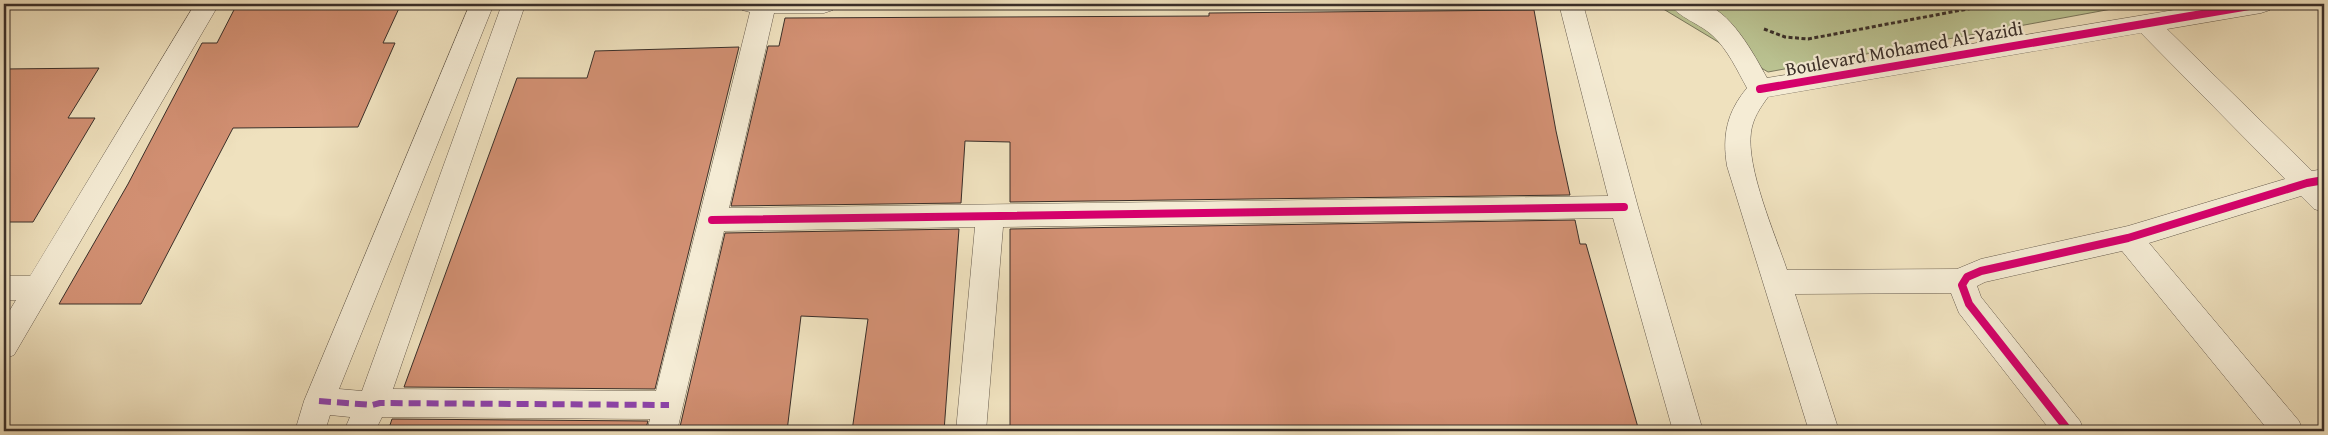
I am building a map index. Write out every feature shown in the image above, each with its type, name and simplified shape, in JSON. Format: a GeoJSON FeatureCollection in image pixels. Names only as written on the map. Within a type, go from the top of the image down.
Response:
{"type":"FeatureCollection","features":[{"type":"Feature","properties":{"kind":"street"},"geometry":{"type":"LineString","coordinates":[[4,346],[207,4]]}},
{"type":"Feature","properties":{"kind":"street"},"geometry":{"type":"LineString","coordinates":[[751,4],[824,4]]}},
{"type":"Feature","properties":{"kind":"street"},"geometry":{"type":"LineString","coordinates":[[318,401],[665,418],[764,4]]}},
{"type":"Feature","properties":{"kind":"street"},"geometry":{"type":"LineString","coordinates":[[1571,4],[1624,207],[1688,431]]}},
{"type":"Feature","properties":{"kind":"street"},"geometry":{"type":"LineString","coordinates":[[1682,4],[1716,23],[1732,38],[1760,89],[1744,110],[1738,130],[1736,148],[1744,180],[1824,431]]}},
{"type":"Feature","properties":{"kind":"street","name":"Boulevard Mohamed Al-Yazidi"},"geometry":{"type":"LineString","coordinates":[[1760,89],[2261,4]]}},
{"type":"Feature","properties":{"kind":"street"},"geometry":{"type":"LineString","coordinates":[[310,431],[318,401],[479,5],[492,10],[517,6],[372,405],[360,431]]}},
{"type":"Feature","properties":{"kind":"street"},"geometry":{"type":"LineString","coordinates":[[2147,24],[2318,188]]}},
{"type":"Feature","properties":{"kind":"street"},"geometry":{"type":"LineString","coordinates":[[1777,282],[1964,280],[1980,272],[2128,238],[2318,188]]}},
{"type":"Feature","properties":{"kind":"street"},"geometry":{"type":"LineString","coordinates":[[712,220],[1624,207]]}},
{"type":"Feature","properties":{"kind":"street"},"geometry":{"type":"LineString","coordinates":[[972,431],[990,217]]}},
{"type":"Feature","properties":{"kind":"street"},"geometry":{"type":"LineString","coordinates":[[2128,238],[2288,431]]}},
{"type":"Feature","properties":{"kind":"street"},"geometry":{"type":"LineString","coordinates":[[1964,280],[1962,291],[1977,317],[2070,431]]}},
{"type":"Feature","properties":{"kind":"street"},"geometry":{"type":"LineString","coordinates":[[4,288],[37,288]]}},
{"type":"Feature","properties":{"kind":"path"},"geometry":{"type":"LineString","coordinates":[[1760,26],[1768,32],[1785,37],[1808,39],[1994,4]]}},
{"type":"Feature","properties":{"kind":"green space"},"geometry":{"type":"Polygon","coordinates":[[[1655,4],[2139,4],[1768,72],[1655,4]]]}},
{"type":"Feature","properties":{"kind":"building"},"geometry":{"type":"Polygon","coordinates":[[[237,4],[401,4],[383,43],[395,43],[358,127],[233,128],[141,304],[59,304],[128,184],[202,43],[217,43],[237,4]]]}},
{"type":"Feature","properties":{"kind":"building"},"geometry":{"type":"Polygon","coordinates":[[[1534,10],[1556,131],[1570,195],[1010,202],[1010,142],[965,141],[961,203],[731,206],[768,46],[779,46],[785,18],[1209,16],[1209,13],[1534,10]]]}},
{"type":"Feature","properties":{"kind":"building"},"geometry":{"type":"Polygon","coordinates":[[[739,47],[655,389],[404,387],[517,78],[587,78],[595,51],[739,47]]]}},
{"type":"Feature","properties":{"kind":"building"},"geometry":{"type":"Polygon","coordinates":[[[99,68],[68,118],[95,118],[33,222],[4,222],[4,69],[99,68]]]}},
{"type":"Feature","properties":{"kind":"building"},"geometry":{"type":"Polygon","coordinates":[[[1575,220],[1580,244],[1586,244],[1639,431],[1010,431],[1010,229],[1575,220]]]}},
{"type":"Feature","properties":{"kind":"building"},"geometry":{"type":"Polygon","coordinates":[[[959,229],[944,431],[852,431],[868,319],[801,316],[787,431],[679,431],[725,233],[959,229]]]}},
{"type":"Feature","properties":{"kind":"building"},"geometry":{"type":"Polygon","coordinates":[[[392,419],[648,421],[645,431],[388,431],[392,419]]]}},
{"type":"Feature","properties":{"kind":"marked path"},"geometry":{"type":"LineString","coordinates":[[319,401],[372,405],[380,403],[669,405]]}},
{"type":"Feature","properties":{"kind":"cycle path"},"geometry":{"type":"LineString","coordinates":[[1760,89],[2261,4]]}},
{"type":"Feature","properties":{"kind":"cycle path"},"geometry":{"type":"LineString","coordinates":[[2069,431],[1969,304],[1962,285],[1967,277],[1981,271],[2128,238],[2307,183],[2324,180]]}},
{"type":"Feature","properties":{"kind":"cycle path"},"geometry":{"type":"LineString","coordinates":[[712,220],[1624,207]]}}]}
